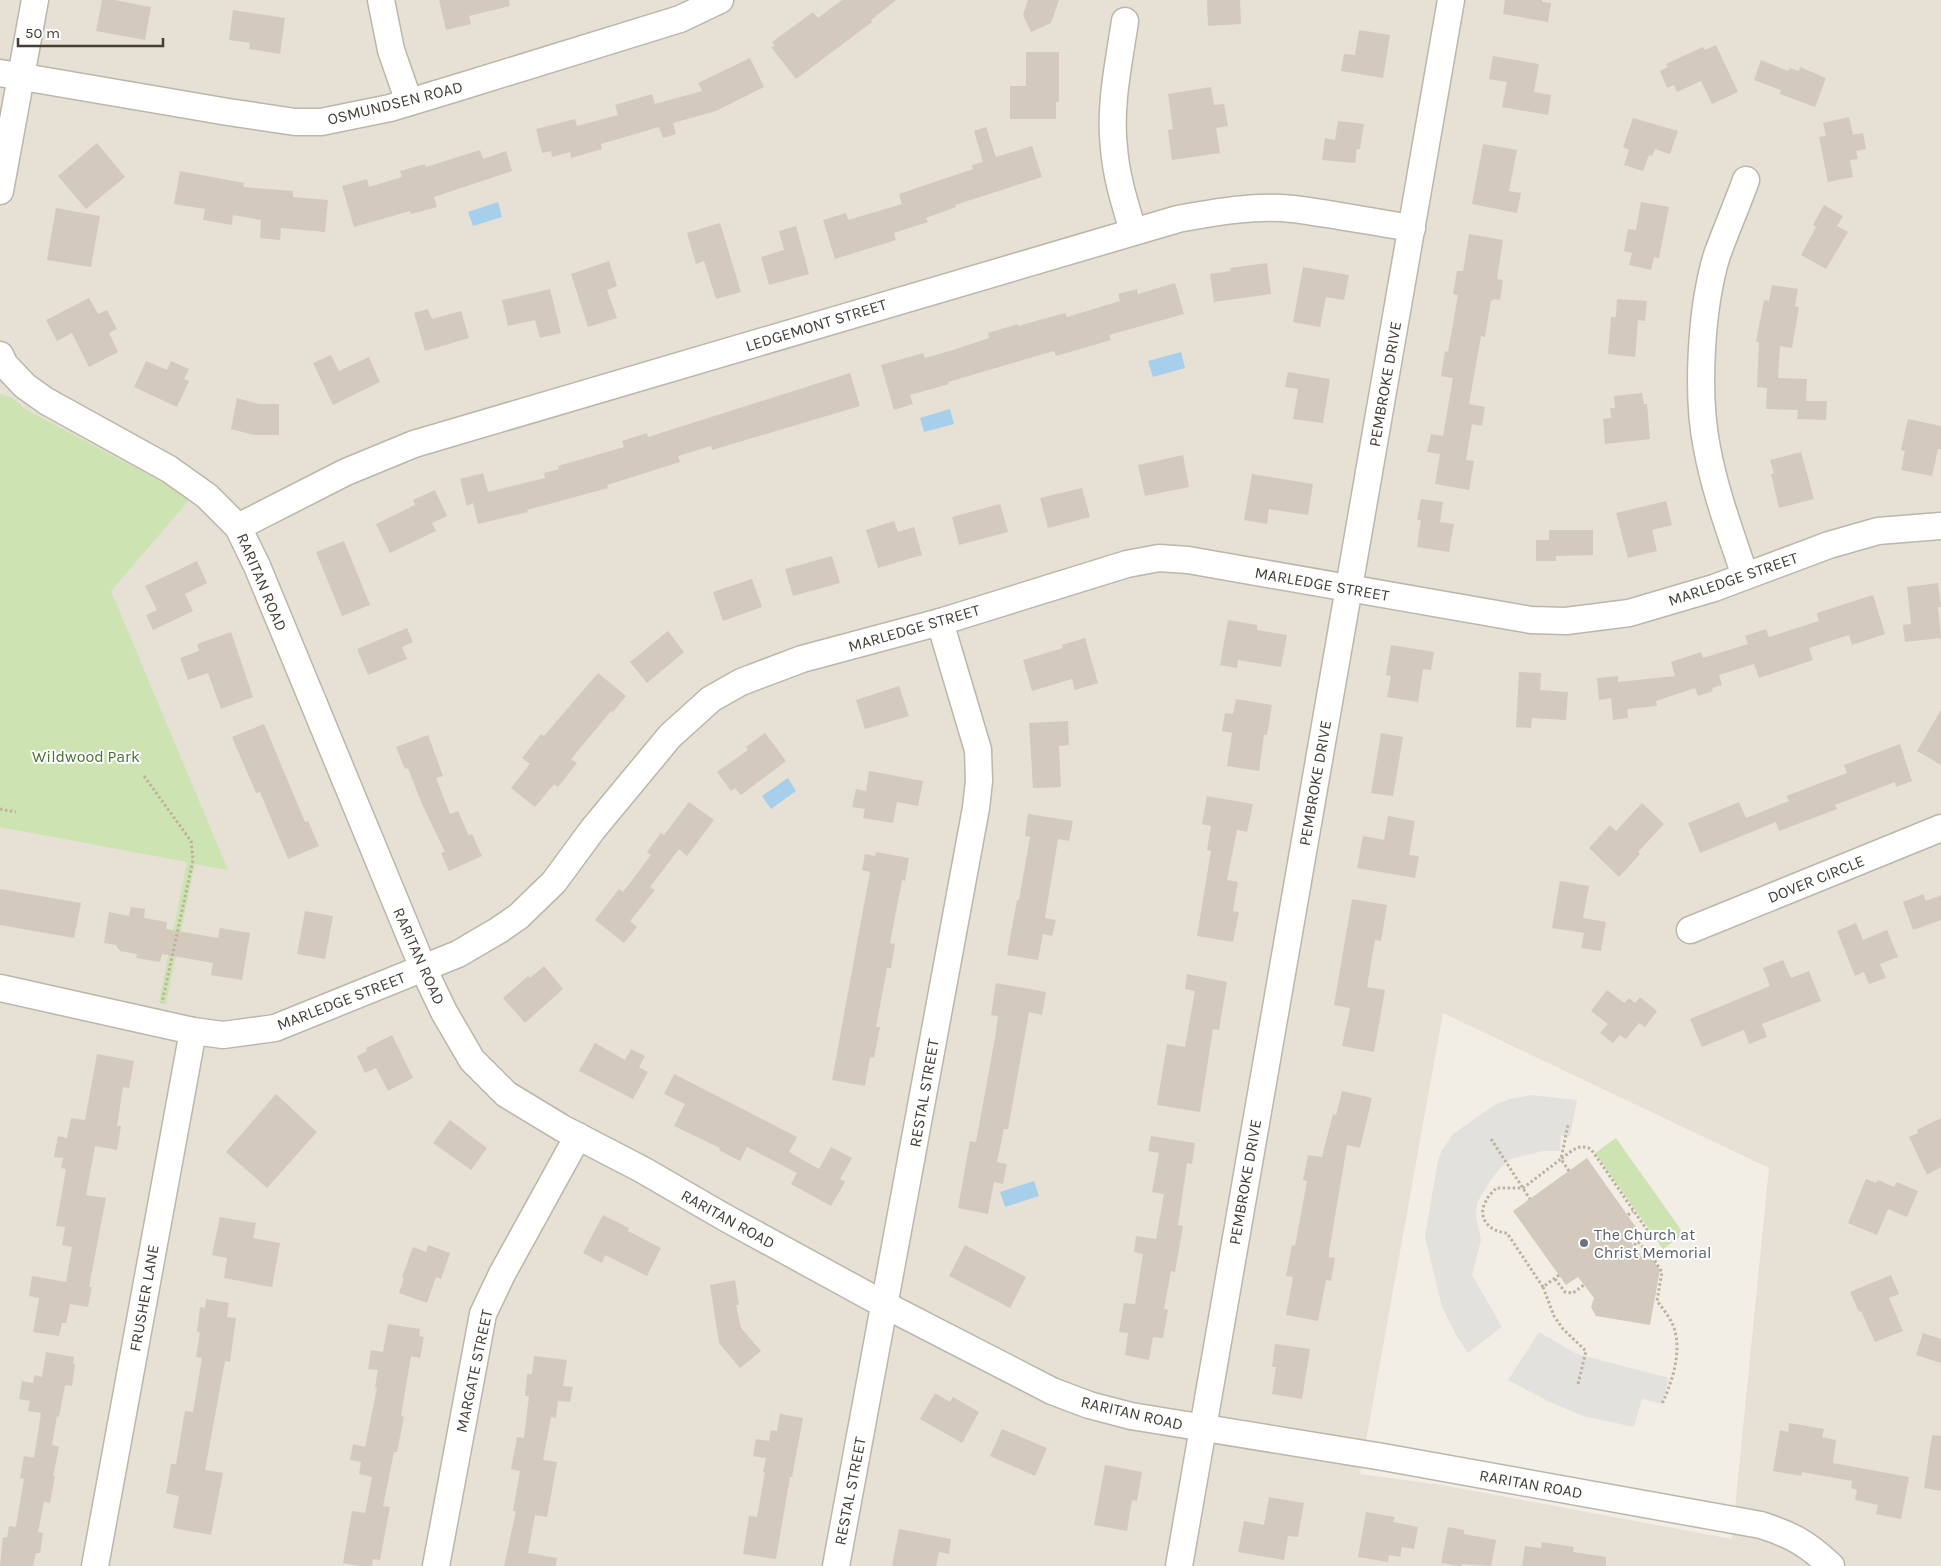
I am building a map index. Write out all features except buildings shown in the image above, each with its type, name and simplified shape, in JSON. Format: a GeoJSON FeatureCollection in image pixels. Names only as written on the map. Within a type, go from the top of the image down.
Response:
{"type":"FeatureCollection","features":[{"type":"Feature","properties":{"kind":"street"},"geometry":{"type":"LineString","coordinates":[[0,191],[11,74],[35,0]]}},
{"type":"Feature","properties":{"kind":"street"},"geometry":{"type":"LineString","coordinates":[[381,0],[391,50],[408,102]]}},
{"type":"Feature","properties":{"kind":"street","name":"OSMUNDSEN ROAD"},"geometry":{"type":"LineString","coordinates":[[11,74],[228,112],[296,122],[321,122],[408,102],[680,20],[720,0]]}},
{"type":"Feature","properties":{"kind":"street","name":"PEMBROKE DRIVE"},"geometry":{"type":"LineString","coordinates":[[1179,1566],[1451,0]]}},
{"type":"Feature","properties":{"kind":"street"},"geometry":{"type":"LineString","coordinates":[[1125,21],[1114,101],[1114,148],[1122,191],[1133,231]]}},
{"type":"Feature","properties":{"kind":"street"},"geometry":{"type":"LineString","coordinates":[[1745,576],[1715,484],[1706,446],[1702,375],[1703,338],[1717,256],[1746,180]]}},
{"type":"Feature","properties":{"kind":"street","name":"LEDGEMONT STREET"},"geometry":{"type":"LineString","coordinates":[[238,527],[346,472],[414,444],[1178,219],[1215,212],[1248,209],[1292,209],[1412,228]]}},
{"type":"Feature","properties":{"kind":"street","name":"RARITAN ROAD"},"geometry":{"type":"LineString","coordinates":[[2,363],[25,386],[46,401],[169,469],[207,496],[238,527],[256,566],[423,968],[444,1012],[472,1060],[506,1094],[578,1136],[885,1305],[1052,1391],[1089,1405],[1131,1416],[1202,1429],[1412,1462],[1762,1525],[1789,1534],[1814,1550],[1831,1566]]}},
{"type":"Feature","properties":{"kind":"street","name":"MARLEDGE STREET"},"geometry":{"type":"LineString","coordinates":[[0,988],[193,1031],[223,1035],[275,1028],[458,954],[519,916],[554,882],[648,761],[670,736],[711,700],[741,682],[802,659],[940,622],[1127,564],[1159,558],[1188,560],[1531,620],[1566,621],[1629,613],[1714,588],[1829,545],[1878,531],[1941,526]]}},
{"type":"Feature","properties":{"kind":"street","name":"RESTAL STREET"},"geometry":{"type":"LineString","coordinates":[[836,1566],[976,808],[979,781],[978,750],[940,622]]}},
{"type":"Feature","properties":{"kind":"street","name":"DOVER CIRCLE"},"geometry":{"type":"LineString","coordinates":[[1690,930],[1941,828]]}},
{"type":"Feature","properties":{"kind":"street","name":"FRUSHER LANE"},"geometry":{"type":"LineString","coordinates":[[95,1566],[193,1031]]}},
{"type":"Feature","properties":{"kind":"street","name":"MARGATE STREET"},"geometry":{"type":"LineString","coordinates":[[436,1566],[483,1314],[502,1274],[578,1136]]}},
{"type":"Feature","properties":{"kind":"path"},"geometry":{"type":"LineString","coordinates":[[144,776],[191,841],[193,860],[158,1023]]}},
{"type":"Feature","properties":{"kind":"path"},"geometry":{"type":"LineString","coordinates":[[0,809],[16,812]]}},
{"type":"Feature","properties":{"kind":"path"},"geometry":{"type":"LineString","coordinates":[[1568,1125],[1562,1159],[1569,1171]]}},
{"type":"Feature","properties":{"kind":"path"},"geometry":{"type":"LineString","coordinates":[[1491,1139],[1530,1199]]}},
{"type":"Feature","properties":{"kind":"path"},"geometry":{"type":"LineString","coordinates":[[1578,1384],[1586,1351],[1563,1329],[1554,1316],[1544,1287],[1507,1233],[1498,1233],[1488,1226],[1482,1213],[1486,1200],[1496,1188],[1523,1188],[1578,1147],[1584,1146],[1591,1149],[1647,1230],[1646,1236],[1633,1246]]}},
{"type":"Feature","properties":{"kind":"path"},"geometry":{"type":"LineString","coordinates":[[1628,1216],[1634,1211]]}},
{"type":"Feature","properties":{"kind":"path"},"geometry":{"type":"LineString","coordinates":[[1638,1242],[1653,1258],[1662,1272],[1658,1301],[1668,1315],[1675,1331],[1677,1351],[1669,1387],[1662,1404]]}},
{"type":"Feature","properties":{"kind":"path"},"geometry":{"type":"LineString","coordinates":[[1544,1287],[1559,1275]]}},
{"type":"Feature","properties":{"kind":"path"},"geometry":{"type":"LineString","coordinates":[[1555,1279],[1565,1292],[1572,1293],[1584,1285]]}},
{"type":"Feature","properties":{"kind":"shaded area"},"geometry":{"type":"Polygon","coordinates":[[[0,0],[1941,0],[1941,1566],[0,1566],[0,0]],[[1443,1013],[1360,1474],[1442,1485],[1732,1539],[1769,1168],[1443,1013]]]}},
{"type":"Feature","properties":{"kind":"shaded area"},"geometry":{"type":"Polygon","coordinates":[[[1531,1095],[1577,1100],[1570,1136],[1561,1136],[1560,1151],[1544,1151],[1511,1159],[1501,1167],[1490,1181],[1477,1203],[1476,1216],[1481,1240],[1472,1275],[1502,1327],[1468,1353],[1456,1335],[1442,1307],[1425,1236],[1438,1160],[1442,1150],[1453,1134],[1493,1106],[1509,1099],[1531,1095]]]}},
{"type":"Feature","properties":{"kind":"shaded area"},"geometry":{"type":"Polygon","coordinates":[[[1539,1332],[1577,1354],[1669,1378],[1662,1404],[1642,1399],[1634,1427],[1583,1416],[1550,1402],[1508,1380],[1539,1332]]]}},
{"type":"Feature","properties":{"kind":"green space","name":"Wildwood Park"},"geometry":{"type":"Polygon","coordinates":[[[0,394],[11,397],[25,409],[168,485],[190,499],[111,591],[228,870],[195,864],[166,1004],[159,1002],[187,862],[0,827],[0,394]]]}},
{"type":"Feature","properties":{"kind":"green space"},"geometry":{"type":"Polygon","coordinates":[[[1616,1138],[1684,1234],[1663,1249],[1595,1153],[1616,1138]]]}},
{"type":"Feature","properties":{"kind":"water"},"geometry":{"type":"Polygon","coordinates":[[[498,202],[502,217],[473,226],[468,212],[498,202]]]}},
{"type":"Feature","properties":{"kind":"water"},"geometry":{"type":"Polygon","coordinates":[[[1181,352],[1185,368],[1153,377],[1148,361],[1181,352]]]}},
{"type":"Feature","properties":{"kind":"water"},"geometry":{"type":"Polygon","coordinates":[[[950,409],[954,424],[924,432],[920,418],[950,409]]]}},
{"type":"Feature","properties":{"kind":"water"},"geometry":{"type":"Polygon","coordinates":[[[788,778],[796,791],[771,809],[762,796],[788,778]]]}},
{"type":"Feature","properties":{"kind":"water"},"geometry":{"type":"Polygon","coordinates":[[[1034,1181],[1039,1196],[1005,1207],[1000,1192],[1034,1181]]]}},
{"type":"Feature","properties":{"kind":"place","name":"The Church at Christ Memorial"},"geometry":{"type":"Point","coordinates":[1584,1243]}}]}
